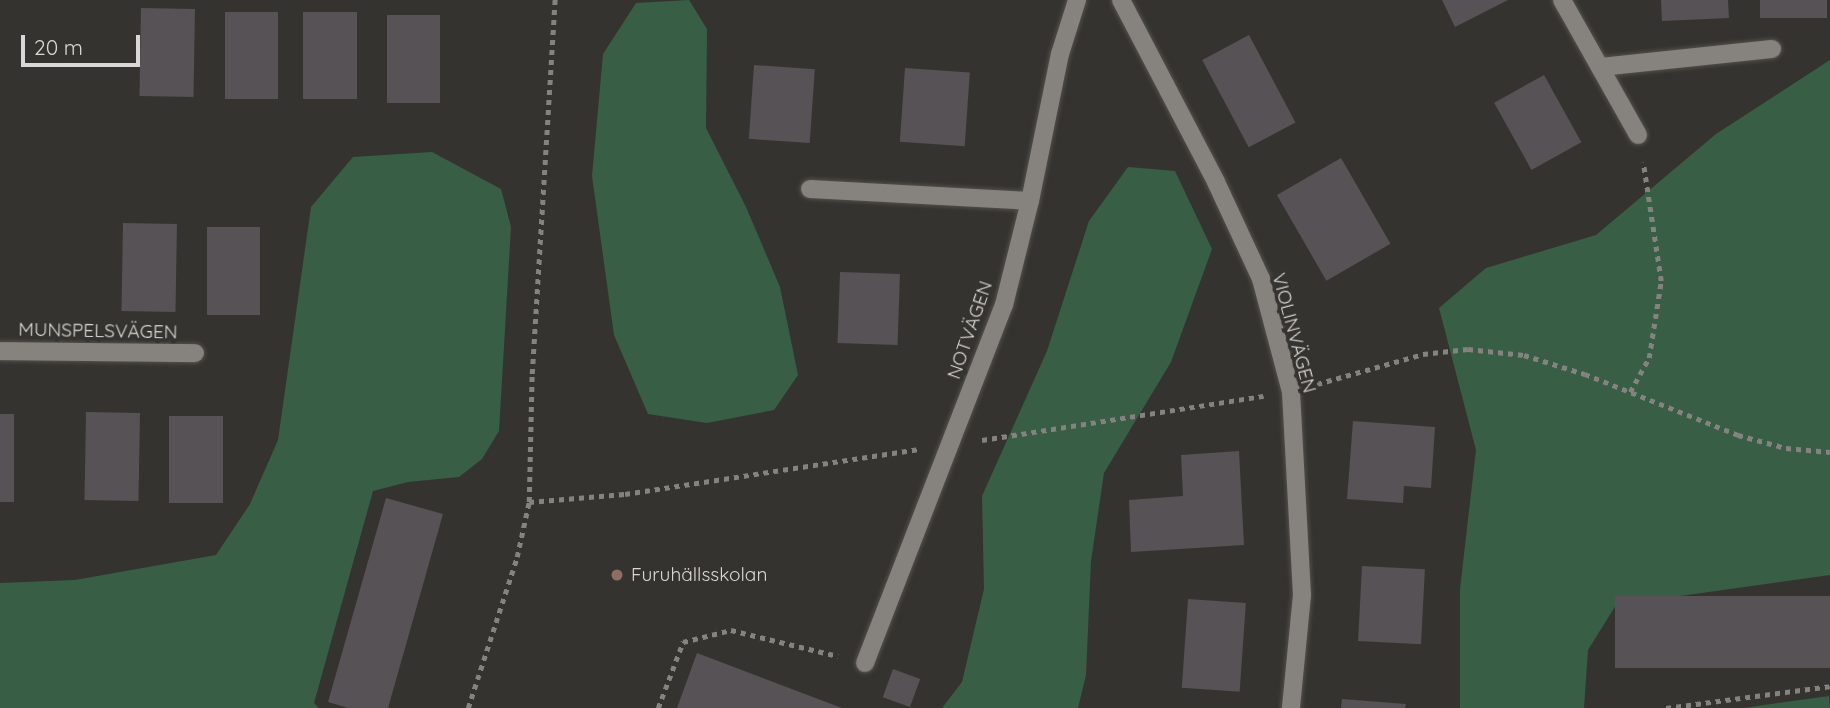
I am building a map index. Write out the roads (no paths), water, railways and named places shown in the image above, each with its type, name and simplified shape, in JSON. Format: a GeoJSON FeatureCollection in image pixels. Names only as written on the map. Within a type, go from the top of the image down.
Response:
{"type":"FeatureCollection","features":[{"type":"Feature","properties":{"kind":"street","name":"NOTVÄGEN"},"geometry":{"type":"LineString","coordinates":[[864,663],[1004,305],[1030,201],[1060,54],[1077,0]]}},
{"type":"Feature","properties":{"kind":"street","name":"VIOLINVÄGEN"},"geometry":{"type":"LineString","coordinates":[[1121,0],[1216,182],[1261,279],[1291,392],[1301,595],[1291,708]]}},
{"type":"Feature","properties":{"kind":"street"},"geometry":{"type":"LineString","coordinates":[[1562,0],[1638,135]]}},
{"type":"Feature","properties":{"kind":"street"},"geometry":{"type":"LineString","coordinates":[[1600,68],[1772,49]]}},
{"type":"Feature","properties":{"kind":"street"},"geometry":{"type":"LineString","coordinates":[[810,189],[1030,201]]}},
{"type":"Feature","properties":{"kind":"street","name":"MUNSPELSVÄGEN"},"geometry":{"type":"LineString","coordinates":[[0,351],[195,353]]}},
{"type":"Feature","properties":{"kind":"place","name":"Furuhällsskolan"},"geometry":{"type":"Point","coordinates":[617,575]}}]}
